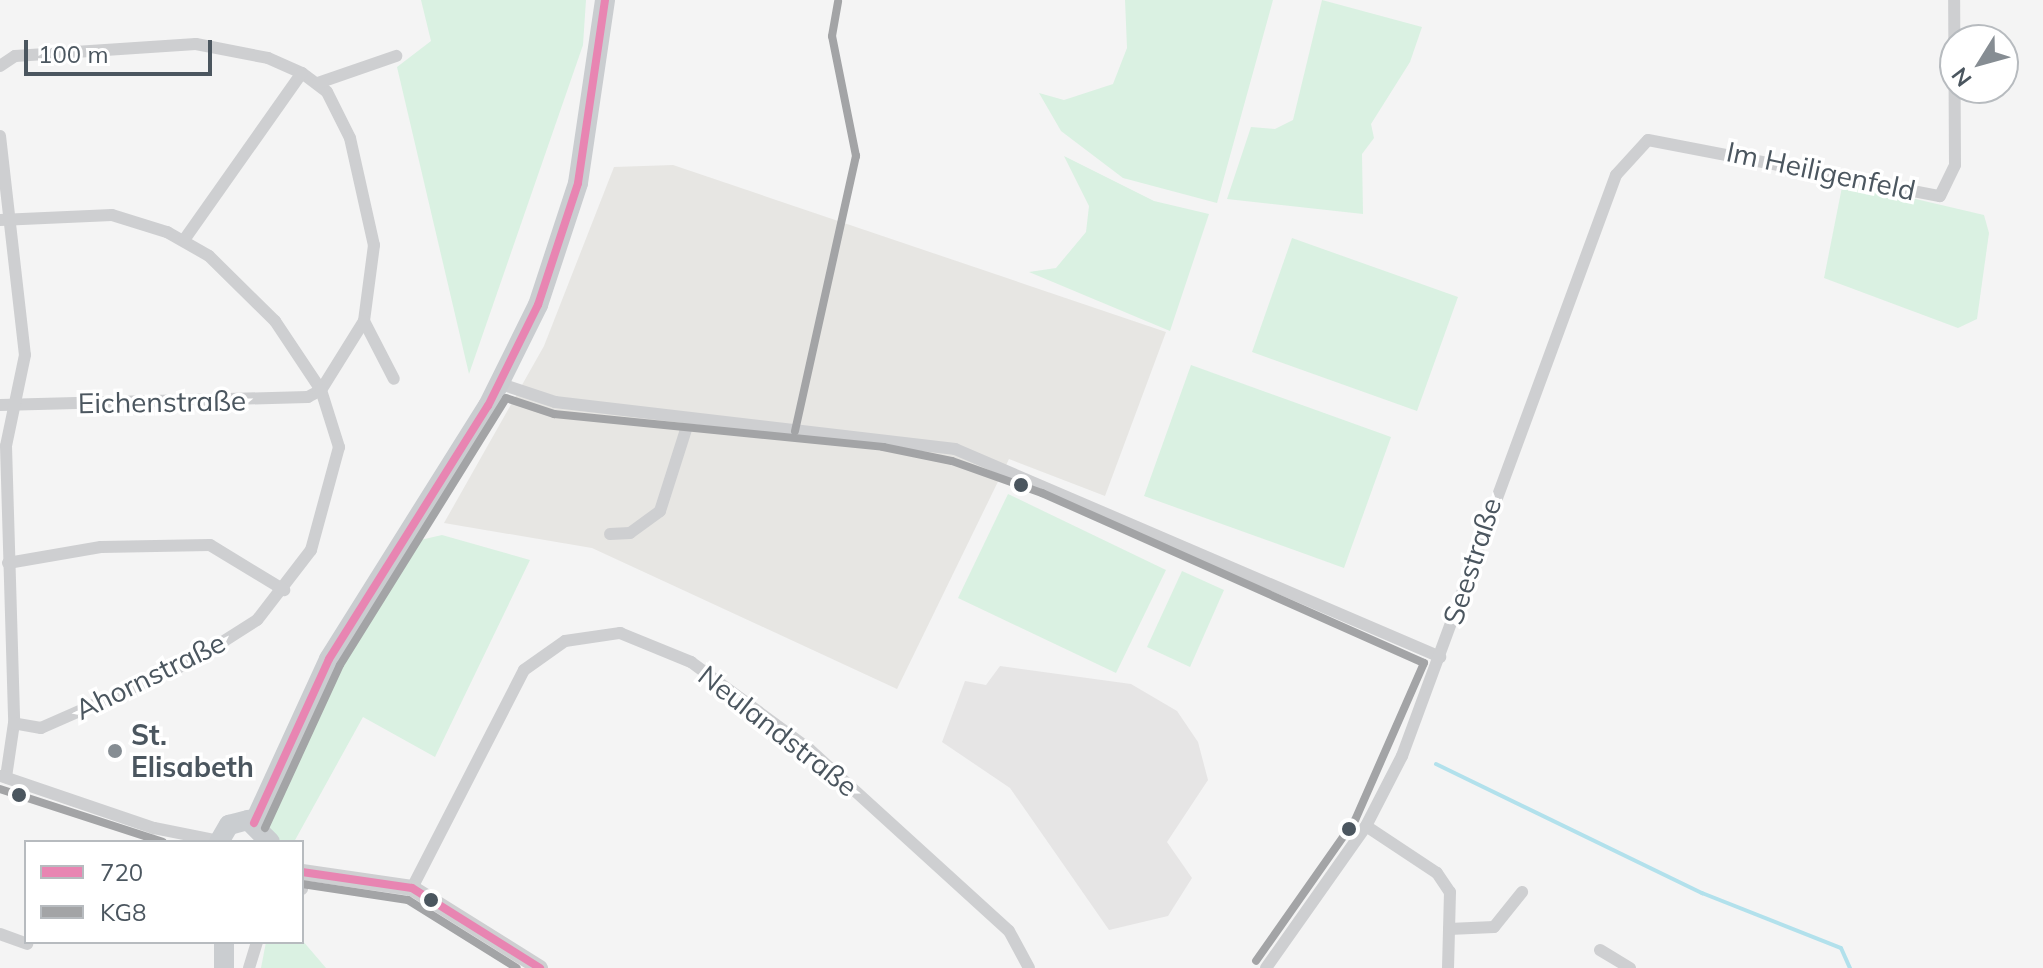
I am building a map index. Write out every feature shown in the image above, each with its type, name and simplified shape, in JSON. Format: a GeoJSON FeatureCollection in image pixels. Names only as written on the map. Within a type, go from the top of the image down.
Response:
{"type":"FeatureCollection","features":[{"type":"Feature","properties":{"kind":"main road"},"geometry":{"type":"LineString","coordinates":[[254,823],[329,659],[501,384],[538,305],[578,183],[605,0]]}},
{"type":"Feature","properties":{"kind":"main road"},"geometry":{"type":"LineString","coordinates":[[220,840],[229,825],[254,823]]}},
{"type":"Feature","properties":{"kind":"main road"},"geometry":{"type":"LineString","coordinates":[[254,823],[268,840]]}},
{"type":"Feature","properties":{"kind":"main road"},"geometry":{"type":"LineString","coordinates":[[224,944],[224,968]]}},
{"type":"Feature","properties":{"kind":"street","name":"Im Heiligenfeld"},"geometry":{"type":"LineString","coordinates":[[1648,140],[1940,196],[1955,165],[1954,0]]}},
{"type":"Feature","properties":{"kind":"street"},"geometry":{"type":"LineString","coordinates":[[0,66],[15,56],[196,44],[268,58],[318,83],[350,138],[371,212],[374,268],[364,321],[321,390]]}},
{"type":"Feature","properties":{"kind":"street"},"geometry":{"type":"LineString","coordinates":[[318,83],[396,56]]}},
{"type":"Feature","properties":{"kind":"street"},"geometry":{"type":"LineString","coordinates":[[184,240],[302,73]]}},
{"type":"Feature","properties":{"kind":"street"},"geometry":{"type":"LineString","coordinates":[[0,136],[15,217],[25,355],[6,446],[14,723],[3,776],[154,828],[210,840]]}},
{"type":"Feature","properties":{"kind":"street","name":"Seestraße"},"geometry":{"type":"LineString","coordinates":[[1266,968],[1366,826],[1440,657],[1575,270],[1616,175],[1648,140]]}},
{"type":"Feature","properties":{"kind":"street","name":"Ahornstraße"},"geometry":{"type":"LineString","coordinates":[[0,220],[93,212],[184,240],[275,321],[321,390],[339,447],[311,550],[284,590],[257,620],[191,662],[41,728],[14,723]]}},
{"type":"Feature","properties":{"kind":"street"},"geometry":{"type":"LineString","coordinates":[[364,321],[394,379]]}},
{"type":"Feature","properties":{"kind":"street"},"geometry":{"type":"LineString","coordinates":[[501,384],[539,399],[689,420],[885,435],[981,457],[1440,657]]}},
{"type":"Feature","properties":{"kind":"street","name":"Eichenstraße"},"geometry":{"type":"LineString","coordinates":[[0,405],[290,400],[321,390]]}},
{"type":"Feature","properties":{"kind":"street"},"geometry":{"type":"LineString","coordinates":[[610,534],[630,533],[660,511],[689,420]]}},
{"type":"Feature","properties":{"kind":"street"},"geometry":{"type":"LineString","coordinates":[[8,563],[101,547],[210,545],[284,590]]}},
{"type":"Feature","properties":{"kind":"street","name":"Neulandstraße"},"geometry":{"type":"LineString","coordinates":[[412,888],[524,670],[565,641],[620,633],[691,662],[809,749],[1009,931],[1029,968]]}},
{"type":"Feature","properties":{"kind":"street"},"geometry":{"type":"LineString","coordinates":[[1366,826],[1437,873],[1450,892],[1448,968]]}},
{"type":"Feature","properties":{"kind":"street"},"geometry":{"type":"LineString","coordinates":[[304,878],[412,888],[539,968]]}},
{"type":"Feature","properties":{"kind":"street"},"geometry":{"type":"LineString","coordinates":[[1449,929],[1494,927],[1522,892]]}},
{"type":"Feature","properties":{"kind":"street"},"geometry":{"type":"LineString","coordinates":[[0,934],[24,943]]}},
{"type":"Feature","properties":{"kind":"street"},"geometry":{"type":"LineString","coordinates":[[249,968],[256,944]]}},
{"type":"Feature","properties":{"kind":"street"},"geometry":{"type":"LineString","coordinates":[[1600,950],[1630,968]]}},
{"type":"Feature","properties":{"kind":"shaded area"},"geometry":{"type":"Polygon","coordinates":[[[673,165],[1166,332],[1105,496],[1009,459],[897,689],[592,548],[444,523],[544,346],[614,167],[673,165]]]}},
{"type":"Feature","properties":{"kind":"shaded area"},"geometry":{"type":"Polygon","coordinates":[[[1000,666],[1131,684],[1177,711],[1198,742],[1208,780],[1167,842],[1192,878],[1168,916],[1109,930],[1010,788],[942,742],[965,681],[986,685],[1000,666]]]}},
{"type":"Feature","properties":{"kind":"green space"},"geometry":{"type":"Polygon","coordinates":[[[421,0],[586,0],[583,45],[469,374],[397,67],[431,41],[421,0]]]}},
{"type":"Feature","properties":{"kind":"green space"},"geometry":{"type":"Polygon","coordinates":[[[1125,0],[1273,0],[1217,203],[1123,178],[1061,131],[1039,93],[1064,100],[1113,84],[1127,48],[1125,0]]]}},
{"type":"Feature","properties":{"kind":"green space"},"geometry":{"type":"Polygon","coordinates":[[[1322,0],[1422,27],[1410,62],[1371,124],[1374,138],[1362,154],[1363,214],[1227,199],[1251,127],[1275,129],[1293,120],[1322,0]]]}},
{"type":"Feature","properties":{"kind":"green space"},"geometry":{"type":"Polygon","coordinates":[[[1064,156],[1154,201],[1209,214],[1170,331],[1029,272],[1056,268],[1086,232],[1089,206],[1064,156]]]}},
{"type":"Feature","properties":{"kind":"green space"},"geometry":{"type":"Polygon","coordinates":[[[1843,182],[1984,215],[1989,233],[1977,319],[1958,328],[1824,278],[1843,182]]]}},
{"type":"Feature","properties":{"kind":"green space"},"geometry":{"type":"Polygon","coordinates":[[[1292,238],[1458,297],[1417,411],[1252,352],[1292,238]]]}},
{"type":"Feature","properties":{"kind":"green space"},"geometry":{"type":"Polygon","coordinates":[[[1191,365],[1391,437],[1344,568],[1144,496],[1191,365]]]}},
{"type":"Feature","properties":{"kind":"green space"},"geometry":{"type":"Polygon","coordinates":[[[1008,494],[1166,570],[1116,673],[958,598],[1008,494]]]}},
{"type":"Feature","properties":{"kind":"green space"},"geometry":{"type":"Polygon","coordinates":[[[442,535],[530,560],[435,757],[363,717],[295,840],[265,840],[262,831],[281,774],[318,700],[416,541],[442,535]]]}},
{"type":"Feature","properties":{"kind":"green space"},"geometry":{"type":"Polygon","coordinates":[[[1182,571],[1224,590],[1190,667],[1147,647],[1182,571]]]}},
{"type":"Feature","properties":{"kind":"green space"},"geometry":{"type":"Polygon","coordinates":[[[304,942],[326,968],[261,968],[266,944],[304,942]]]}},
{"type":"Feature","properties":{"kind":"waterway"},"geometry":{"type":"LineString","coordinates":[[1436,764],[1702,893],[1841,948],[1850,968]]}},
{"type":"Feature","properties":{"kind":"transit line","name":"720"},"geometry":{"type":"LineString","coordinates":[[254,823],[329,659],[488,406],[538,305],[578,183],[605,0]]}},
{"type":"Feature","properties":{"kind":"transit line","name":"KG8"},"geometry":{"type":"LineString","coordinates":[[795,431],[856,156],[832,36],[838,2]]}},
{"type":"Feature","properties":{"kind":"transit line","name":"KG8"},"geometry":{"type":"LineString","coordinates":[[265,828],[340,665],[506,398],[554,414],[883,447],[952,461],[1042,493],[1424,663],[1355,820],[1256,961]]}},
{"type":"Feature","properties":{"kind":"transit line","name":"KG8"},"geometry":{"type":"LineString","coordinates":[[0,789],[157,840]]}},
{"type":"Feature","properties":{"kind":"transit line","name":"720"},"geometry":{"type":"LineString","coordinates":[[304,872],[412,888],[540,968]]}},
{"type":"Feature","properties":{"kind":"transit line","name":"KG8"},"geometry":{"type":"LineString","coordinates":[[304,884],[408,900],[517,968]]}},
{"type":"Feature","properties":{"kind":"place","name":"St. Elisabeth"},"geometry":{"type":"Point","coordinates":[115,751]}}]}
